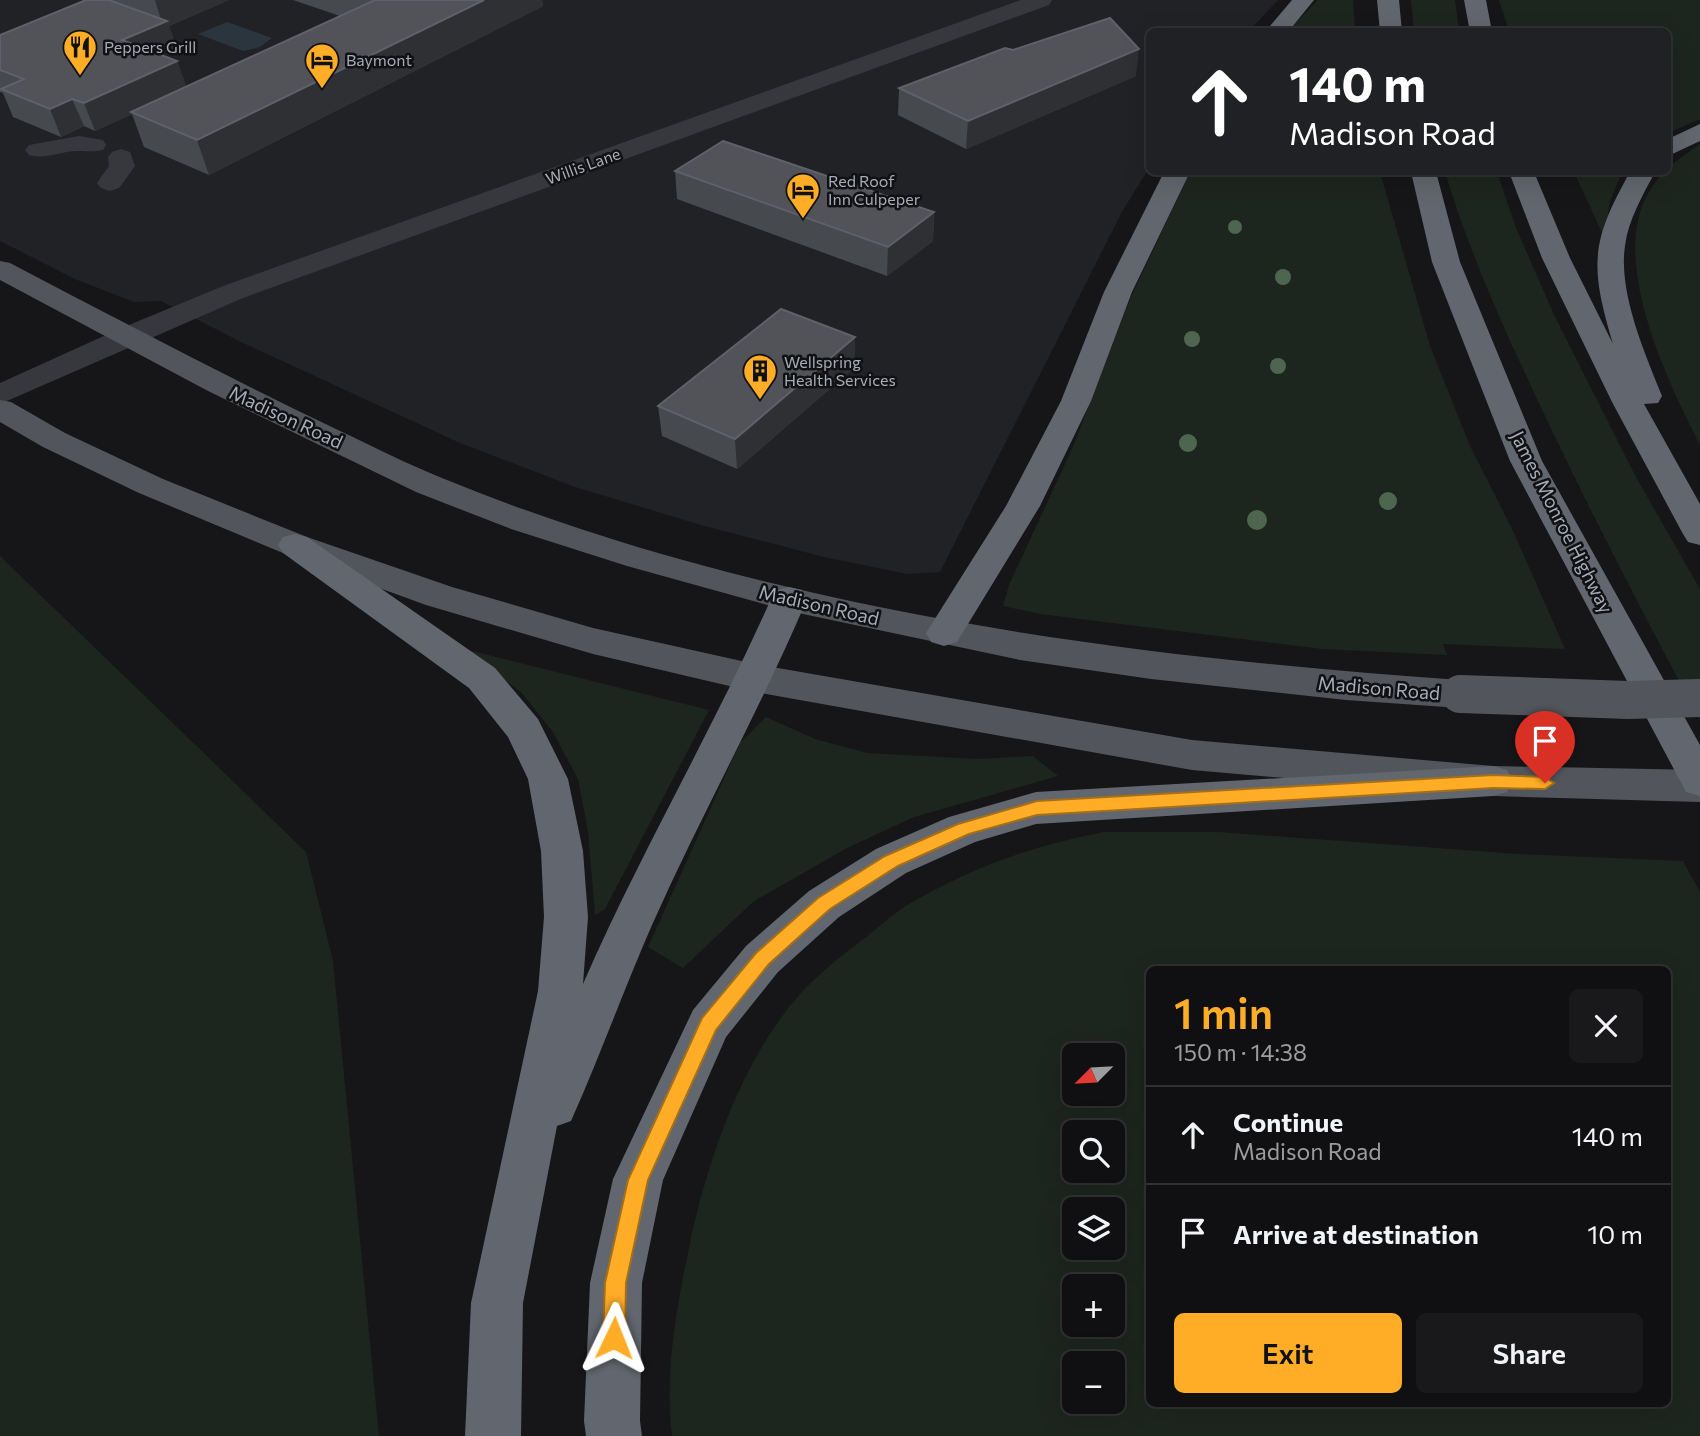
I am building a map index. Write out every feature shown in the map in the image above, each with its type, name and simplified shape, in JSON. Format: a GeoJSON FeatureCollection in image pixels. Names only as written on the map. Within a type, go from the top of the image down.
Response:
{"type":"FeatureCollection","features":[{"type":"Feature","properties":{"kind":"highway"},"geometry":{"type":"LineString","coordinates":[[1279,28],[1303,0]]}},
{"type":"Feature","properties":{"kind":"highway"},"geometry":{"type":"LineString","coordinates":[[1388,0],[1391,28]]}},
{"type":"Feature","properties":{"kind":"highway"},"geometry":{"type":"LineString","coordinates":[[1475,0],[1480,28]]}},
{"type":"Feature","properties":{"kind":"highway"},"geometry":{"type":"LineString","coordinates":[[1671,147],[1700,131]]}},
{"type":"Feature","properties":{"kind":"highway"},"geometry":{"type":"LineString","coordinates":[[944,633],[1023,506],[1064,424],[1118,292],[1176,175]]}},
{"type":"Feature","properties":{"kind":"highway","name":"James Monroe Highway"},"geometry":{"type":"LineString","coordinates":[[1424,175],[1446,262],[1526,461],[1700,783]]}},
{"type":"Feature","properties":{"kind":"highway"},"geometry":{"type":"LineString","coordinates":[[1522,175],[1556,258],[1615,378],[1700,533]]}},
{"type":"Feature","properties":{"kind":"highway"},"geometry":{"type":"LineString","coordinates":[[1640,175],[1621,213],[1610,257],[1617,302],[1637,372],[1700,533]]}},
{"type":"Feature","properties":{"kind":"highway"},"geometry":{"type":"LineString","coordinates":[[295,545],[482,678],[524,729],[548,779],[562,851],[566,917],[560,991],[497,1303],[493,1436]]}},
{"type":"Feature","properties":{"kind":"highway"},"geometry":{"type":"LineString","coordinates":[[524,1177],[630,926],[685,811],[755,678],[789,599]]}},
{"type":"Feature","properties":{"kind":"highway"},"geometry":{"type":"LineString","coordinates":[[614,1436],[612,1421],[616,1283],[638,1180],[709,1024],[762,959],[824,904],[891,861],[964,829],[1037,808],[1493,782]]}},
{"type":"Feature","properties":{"kind":"main road","name":"Madison Road"},"geometry":{"type":"LineString","coordinates":[[0,270],[219,385],[428,485],[523,521],[639,558],[789,599],[944,633],[1151,666],[1346,686],[1460,694],[1628,700],[1700,698]]}},
{"type":"Feature","properties":{"kind":"main road"},"geometry":{"type":"LineString","coordinates":[[0,409],[54,440],[151,486],[295,545],[439,596],[581,637],[755,678],[1192,755],[1493,782],[1700,783]]}},
{"type":"Feature","properties":{"kind":"street","name":"Willis Lane"},"geometry":{"type":"LineString","coordinates":[[0,395],[127,336],[233,292],[1035,1]]}},
{"type":"Feature","properties":{"kind":"street"},"geometry":{"type":"LineString","coordinates":[[38,150],[79,143],[94,145]]}},
{"type":"Feature","properties":{"kind":"street"},"geometry":{"type":"LineString","coordinates":[[110,183],[122,166],[121,158]]}},
{"type":"Feature","properties":{"kind":"shaded area"},"geometry":{"type":"Polygon","coordinates":[[[0,0],[1278,0],[1252,28],[1146,28],[1146,173],[1123,210],[940,572],[907,574],[824,557],[701,525],[575,487],[460,443],[243,343],[161,301],[134,302],[75,279],[0,241],[0,0]]]}},
{"type":"Feature","properties":{"kind":"shaded area"},"geometry":{"type":"Polygon","coordinates":[[[1318,0],[1353,0],[1355,28],[1291,28],[1318,0]]]}},
{"type":"Feature","properties":{"kind":"shaded area"},"geometry":{"type":"Polygon","coordinates":[[[1411,0],[1455,0],[1459,28],[1414,28],[1411,0]]]}},
{"type":"Feature","properties":{"kind":"shaded area"},"geometry":{"type":"Polygon","coordinates":[[[1499,0],[1700,0],[1700,119],[1671,132],[1671,28],[1508,28],[1499,0]]]}},
{"type":"Feature","properties":{"kind":"shaded area"},"geometry":{"type":"Polygon","coordinates":[[[227,22],[272,38],[260,47],[243,51],[198,34],[227,22]]]}},
{"type":"Feature","properties":{"kind":"shaded area"},"geometry":{"type":"Polygon","coordinates":[[[1700,144],[1700,445],[1673,390],[1648,325],[1636,258],[1637,227],[1645,199],[1661,175],[1671,175],[1671,165],[1700,144]]]}},
{"type":"Feature","properties":{"kind":"shaded area"},"geometry":{"type":"Polygon","coordinates":[[[1189,175],[1381,175],[1430,346],[1470,446],[1513,531],[1565,649],[1443,644],[1447,655],[1322,649],[1040,614],[1003,606],[1009,585],[1072,449],[1131,297],[1189,175]]]}},
{"type":"Feature","properties":{"kind":"shaded area"},"geometry":{"type":"Polygon","coordinates":[[[1446,175],[1498,175],[1516,228],[1555,317],[1636,477],[1700,589],[1700,720],[1558,443],[1500,318],[1446,175]]]}},
{"type":"Feature","properties":{"kind":"shaded area"},"geometry":{"type":"Polygon","coordinates":[[[1575,175],[1621,175],[1610,201],[1604,237],[1575,175]]]}},
{"type":"Feature","properties":{"kind":"shaded area"},"geometry":{"type":"Polygon","coordinates":[[[0,556],[306,852],[333,961],[379,1436],[0,1436],[0,556]]]}},
{"type":"Feature","properties":{"kind":"shaded area"},"geometry":{"type":"Polygon","coordinates":[[[464,649],[709,710],[605,909],[595,915],[588,831],[578,779],[553,732],[521,692],[464,649]]]}},
{"type":"Feature","properties":{"kind":"shaded area"},"geometry":{"type":"Polygon","coordinates":[[[766,717],[815,739],[867,753],[978,759],[1033,756],[1058,776],[914,817],[847,848],[754,901],[683,968],[648,947],[740,743],[766,717]]]}},
{"type":"Feature","properties":{"kind":"shaded area"},"geometry":{"type":"Polygon","coordinates":[[[1104,832],[1219,832],[1518,854],[1683,861],[1700,892],[1700,1436],[672,1436],[672,1346],[693,1228],[722,1133],[748,1072],[764,1044],[799,995],[893,915],[934,890],[1004,859],[1104,832]]]}},
{"type":"Feature","properties":{"kind":"building"},"geometry":{"type":"Polygon","coordinates":[[[86,0],[109,0],[167,21],[122,40],[177,61],[84,103],[72,99],[50,109],[1,89],[24,79],[0,70],[0,35],[86,0]]]}},
{"type":"Feature","properties":{"kind":"building"},"geometry":{"type":"Polygon","coordinates":[[[375,0],[484,0],[197,140],[131,112],[375,0]]]}},
{"type":"Feature","properties":{"kind":"building"},"geometry":{"type":"Polygon","coordinates":[[[1110,18],[1139,49],[968,121],[899,88],[1005,48],[1013,50],[1110,18]]]}},
{"type":"Feature","properties":{"kind":"building"},"geometry":{"type":"Polygon","coordinates":[[[723,141],[934,212],[888,247],[675,171],[723,141]]]}},
{"type":"Feature","properties":{"kind":"building"},"geometry":{"type":"Polygon","coordinates":[[[781,309],[855,337],[735,439],[658,406],[781,309]]]}},
{"type":"Feature","properties":{"kind":"place","name":"Peppers Grill"},"geometry":{"type":"Point","coordinates":[80,77]}},
{"type":"Feature","properties":{"kind":"place","name":"Baymont"},"geometry":{"type":"Point","coordinates":[322,90]}},
{"type":"Feature","properties":{"kind":"place","name":"Red Roof Inn Culpeper"},"geometry":{"type":"Point","coordinates":[803,220]}},
{"type":"Feature","properties":{"kind":"place","name":"Wellspring Health Services"},"geometry":{"type":"Point","coordinates":[760,401]}},
{"type":"Feature","properties":{"kind":"route"},"geometry":{"type":"LineString","coordinates":[[614,1338],[616,1283],[638,1180],[709,1024],[762,959],[824,904],[891,861],[964,829],[1037,808],[1493,782],[1545,783]]}}]}
